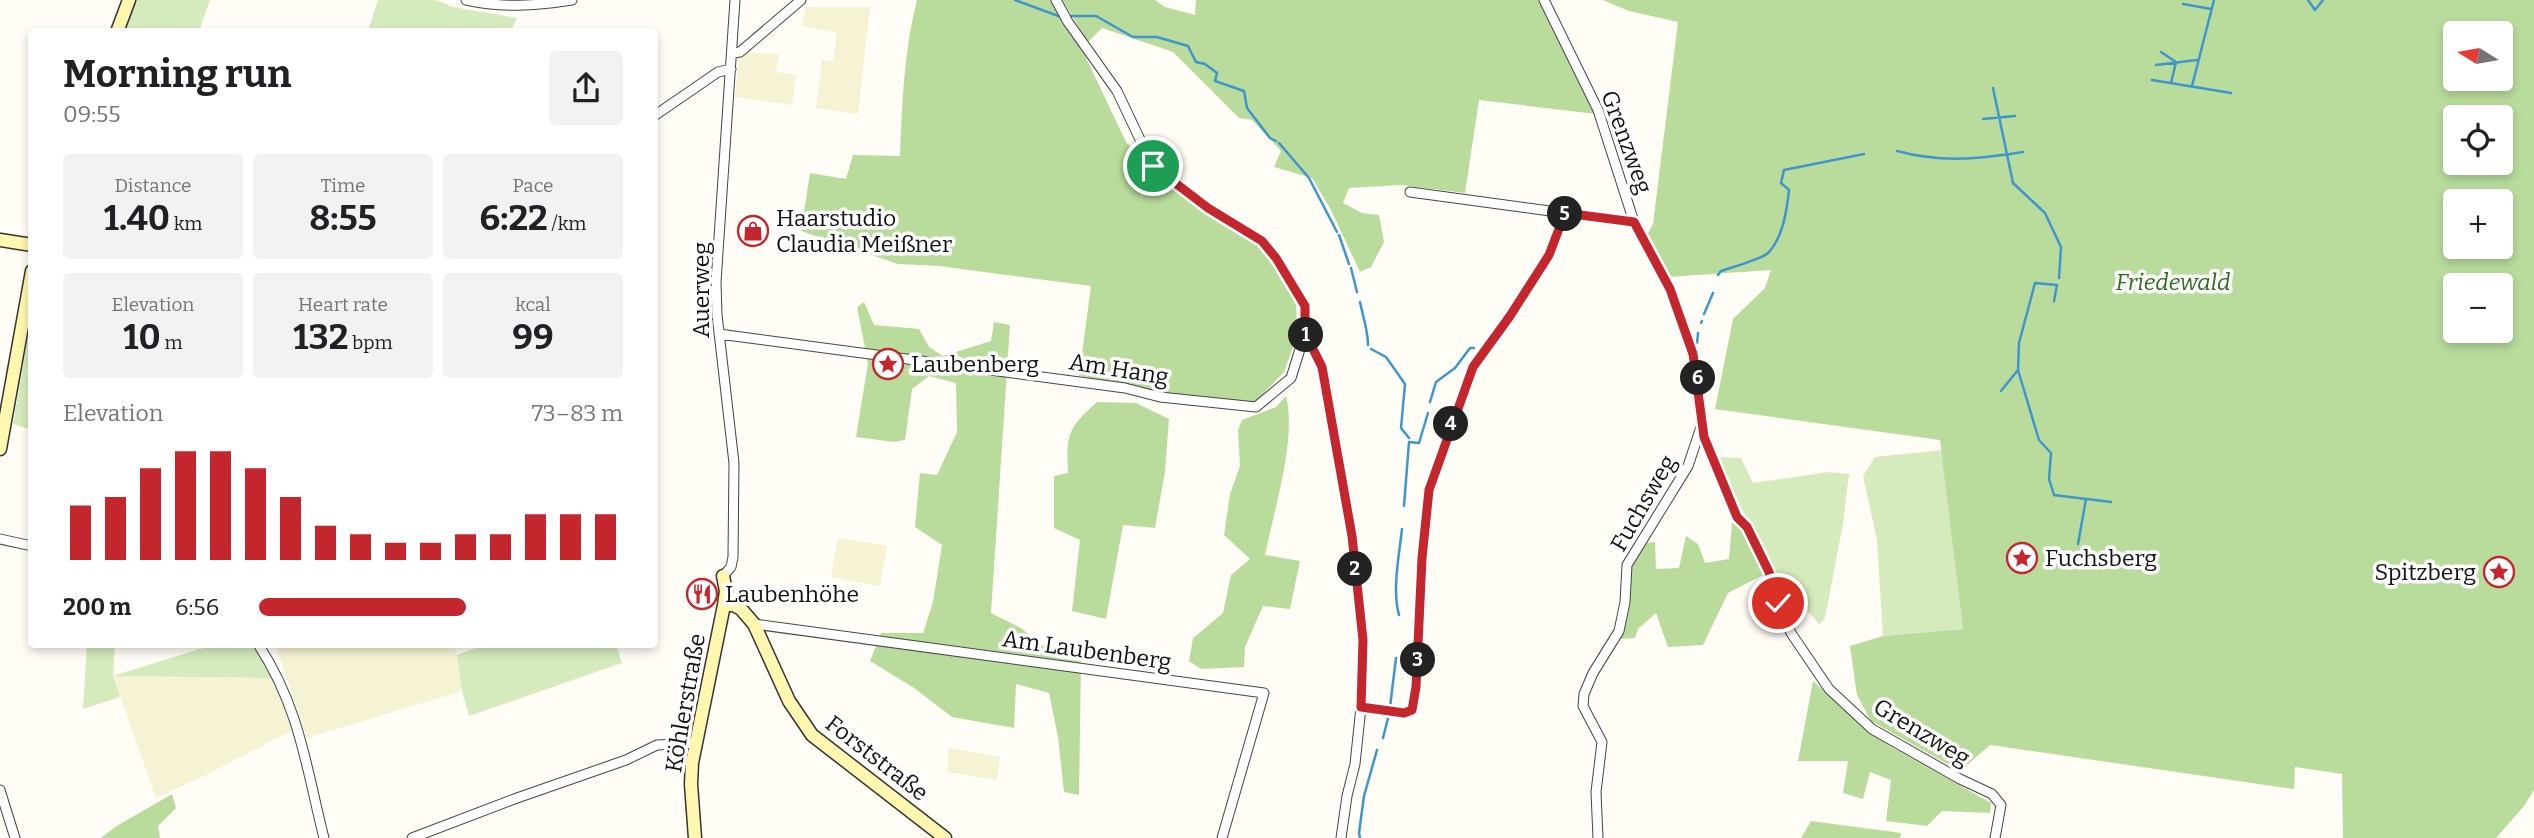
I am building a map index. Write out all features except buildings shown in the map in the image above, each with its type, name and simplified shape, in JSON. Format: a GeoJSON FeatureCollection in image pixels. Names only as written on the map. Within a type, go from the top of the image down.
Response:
{"type":"FeatureCollection","features":[{"type":"Feature","properties":{"kind":"street"},"geometry":{"type":"LineString","coordinates":[[118,28],[129,0]]}},
{"type":"Feature","properties":{"kind":"street"},"geometry":{"type":"LineString","coordinates":[[466,0],[499,6],[572,0]]}},
{"type":"Feature","properties":{"kind":"street","name":"Auerweg"},"geometry":{"type":"LineString","coordinates":[[723,576],[731,567],[733,557],[734,463],[719,334],[716,282],[735,0]]}},
{"type":"Feature","properties":{"kind":"street"},"geometry":{"type":"LineString","coordinates":[[733,53],[740,52],[801,0]]}},
{"type":"Feature","properties":{"kind":"street"},"geometry":{"type":"LineString","coordinates":[[1056,0],[1068,22],[1104,69],[1117,91],[1153,166],[1208,208],[1262,241],[1276,258],[1305,306],[1305,333],[1322,367],[1352,536],[1363,640],[1361,707],[1355,764],[1341,838]]}},
{"type":"Feature","properties":{"kind":"street","name":"Grenzweg"},"geometry":{"type":"LineString","coordinates":[[1544,0],[1598,110],[1634,222],[1670,289],[1697,370],[1704,437],[1737,517],[1747,527],[1769,572],[1791,633],[1829,689],[1872,729],[1992,794],[2001,806],[1995,838]]}},
{"type":"Feature","properties":{"kind":"street"},"geometry":{"type":"LineString","coordinates":[[658,113],[718,72],[731,69]]}},
{"type":"Feature","properties":{"kind":"street"},"geometry":{"type":"LineString","coordinates":[[1410,192],[1634,222]]}},
{"type":"Feature","properties":{"kind":"street"},"geometry":{"type":"LineString","coordinates":[[1361,707],[1404,713],[1412,710],[1416,687],[1422,558],[1429,490],[1473,367],[1549,255],[1565,213]]}},
{"type":"Feature","properties":{"kind":"street"},"geometry":{"type":"LineString","coordinates":[[0,240],[28,244]]}},
{"type":"Feature","properties":{"kind":"street"},"geometry":{"type":"LineString","coordinates":[[0,449],[28,292]]}},
{"type":"Feature","properties":{"kind":"street","name":"Am Hang"},"geometry":{"type":"LineString","coordinates":[[719,334],[1125,388],[1160,397],[1256,407],[1291,378],[1305,333]]}},
{"type":"Feature","properties":{"kind":"street","name":"Fuchsweg"},"geometry":{"type":"LineString","coordinates":[[1598,838],[1596,792],[1602,741],[1583,706],[1584,694],[1593,673],[1619,631],[1625,602],[1627,565],[1688,466],[1702,424]]}},
{"type":"Feature","properties":{"kind":"street"},"geometry":{"type":"LineString","coordinates":[[0,539],[28,545]]}},
{"type":"Feature","properties":{"kind":"street","name":"Köhlerstraße"},"geometry":{"type":"LineString","coordinates":[[695,838],[691,784],[695,743],[724,605],[726,591],[723,576]]}},
{"type":"Feature","properties":{"kind":"street"},"geometry":{"type":"LineString","coordinates":[[724,605],[734,605],[741,609],[754,624]]}},
{"type":"Feature","properties":{"kind":"street","name":"Forststraße"},"geometry":{"type":"LineString","coordinates":[[754,624],[789,701],[812,735],[945,838]]}},
{"type":"Feature","properties":{"kind":"street","name":"Am Laubenberg"},"geometry":{"type":"LineString","coordinates":[[754,624],[1264,693],[1222,838]]}},
{"type":"Feature","properties":{"kind":"street"},"geometry":{"type":"LineString","coordinates":[[261,648],[270,661],[296,719],[324,838]]}},
{"type":"Feature","properties":{"kind":"street"},"geometry":{"type":"LineString","coordinates":[[412,838],[626,760],[657,746],[695,743]]}},
{"type":"Feature","properties":{"kind":"street"},"geometry":{"type":"LineString","coordinates":[[0,790],[4,815],[15,838]]}},
{"type":"Feature","properties":{"kind":"shaded area"},"geometry":{"type":"Polygon","coordinates":[[[806,7],[870,7],[858,114],[816,108],[822,60],[833,61],[837,33],[802,26],[806,7]]]}},
{"type":"Feature","properties":{"kind":"shaded area"},"geometry":{"type":"Polygon","coordinates":[[[745,53],[779,54],[776,72],[796,75],[792,105],[735,97],[739,56],[745,53]]]}},
{"type":"Feature","properties":{"kind":"shaded area"},"geometry":{"type":"Polygon","coordinates":[[[838,538],[887,546],[880,586],[831,577],[838,538]]]}},
{"type":"Feature","properties":{"kind":"shaded area"},"geometry":{"type":"Polygon","coordinates":[[[276,648],[454,648],[462,691],[307,738],[276,648]]]}},
{"type":"Feature","properties":{"kind":"shaded area"},"geometry":{"type":"Polygon","coordinates":[[[113,676],[273,678],[293,730],[156,798],[113,676]]]}},
{"type":"Feature","properties":{"kind":"shaded area"},"geometry":{"type":"Polygon","coordinates":[[[949,748],[1000,757],[997,780],[947,772],[949,748]]]}},
{"type":"Feature","properties":{"kind":"green space"},"geometry":{"type":"Polygon","coordinates":[[[135,0],[210,0],[200,28],[126,28],[135,0]]]}},
{"type":"Feature","properties":{"kind":"green space"},"geometry":{"type":"Polygon","coordinates":[[[378,0],[436,0],[453,7],[517,18],[512,28],[369,28],[378,0]]]}},
{"type":"Feature","properties":{"kind":"green space"},"geometry":{"type":"Polygon","coordinates":[[[917,0],[1054,0],[1079,43],[1126,142],[1159,178],[1259,244],[1273,261],[1296,303],[1297,336],[1284,372],[1254,403],[1169,393],[1079,376],[1091,286],[939,266],[898,264],[801,231],[810,173],[846,179],[853,155],[900,156],[906,58],[917,0]]]}},
{"type":"Feature","properties":{"kind":"green space"},"geometry":{"type":"Polygon","coordinates":[[[1062,0],[1155,0],[1165,7],[1195,15],[1196,0],[1541,0],[1596,114],[1479,100],[1465,193],[1401,185],[1349,188],[1343,203],[1362,213],[1379,215],[1384,242],[1371,267],[1360,272],[1331,210],[1312,178],[1274,167],[1281,151],[1252,120],[1239,118],[1173,52],[1102,28],[1088,42],[1062,0]]]}},
{"type":"Feature","properties":{"kind":"green space","name":"Friedewald"},"geometry":{"type":"Polygon","coordinates":[[[1603,0],[2534,0],[2534,790],[2496,838],[2343,838],[2342,774],[2295,767],[2294,789],[1990,745],[1960,771],[1871,721],[1857,695],[1850,646],[1883,636],[1963,629],[1940,440],[1715,409],[1733,319],[1765,288],[1771,270],[1668,277],[1646,237],[1653,224],[1678,22],[1629,11],[1603,0]]]}},
{"type":"Feature","properties":{"kind":"green space"},"geometry":{"type":"Polygon","coordinates":[[[864,302],[874,325],[919,329],[929,347],[943,356],[991,341],[994,322],[1010,325],[991,613],[1021,628],[1057,658],[1081,661],[1079,795],[1064,792],[1058,737],[1049,693],[1016,684],[1014,728],[952,717],[914,688],[870,661],[881,633],[923,633],[933,602],[942,545],[915,527],[920,473],[937,475],[957,432],[956,383],[929,376],[912,389],[905,440],[894,442],[856,437],[868,363],[857,307],[864,302]]]}},
{"type":"Feature","properties":{"kind":"green space"},"geometry":{"type":"Polygon","coordinates":[[[28,334],[28,429],[13,424],[28,334]]]}},
{"type":"Feature","properties":{"kind":"green space"},"geometry":{"type":"Polygon","coordinates":[[[1286,396],[1289,413],[1287,453],[1265,555],[1300,561],[1290,609],[1263,606],[1245,647],[1244,667],[1201,669],[1189,661],[1193,638],[1223,613],[1231,575],[1250,559],[1224,535],[1230,494],[1240,466],[1238,430],[1242,420],[1276,407],[1286,396]]]}},
{"type":"Feature","properties":{"kind":"green space"},"geometry":{"type":"Polygon","coordinates":[[[1097,402],[1136,403],[1169,419],[1165,472],[1155,528],[1123,525],[1106,619],[1072,611],[1080,540],[1054,528],[1054,476],[1068,473],[1071,433],[1080,419],[1097,402]]]}},
{"type":"Feature","properties":{"kind":"green space"},"geometry":{"type":"Polygon","coordinates":[[[1942,450],[1963,629],[1883,636],[1877,540],[1863,476],[1875,457],[1942,450]]]}},
{"type":"Feature","properties":{"kind":"green space"},"geometry":{"type":"Polygon","coordinates":[[[1718,457],[1741,458],[1753,483],[1829,472],[1849,474],[1843,524],[1825,618],[1819,624],[1796,597],[1783,599],[1718,457]]]}},
{"type":"Feature","properties":{"kind":"green space"},"geometry":{"type":"Polygon","coordinates":[[[1737,517],[1769,572],[1728,593],[1703,645],[1668,647],[1656,613],[1638,629],[1635,638],[1621,639],[1632,568],[1645,543],[1655,542],[1656,569],[1679,568],[1686,536],[1698,544],[1705,563],[1729,559],[1732,523],[1737,517]]]}},
{"type":"Feature","properties":{"kind":"green space"},"geometry":{"type":"Polygon","coordinates":[[[87,648],[115,648],[113,676],[120,697],[83,709],[87,648]]]}},
{"type":"Feature","properties":{"kind":"green space"},"geometry":{"type":"Polygon","coordinates":[[[203,648],[255,648],[273,678],[113,676],[203,648]]]}},
{"type":"Feature","properties":{"kind":"green space"},"geometry":{"type":"Polygon","coordinates":[[[475,648],[617,648],[622,663],[469,716],[457,655],[475,648]]]}},
{"type":"Feature","properties":{"kind":"green space"},"geometry":{"type":"Polygon","coordinates":[[[1813,681],[1890,746],[1991,803],[1990,813],[1942,811],[1927,826],[1886,821],[1891,780],[1870,772],[1863,799],[1843,793],[1848,761],[1798,761],[1813,681]]]}},
{"type":"Feature","properties":{"kind":"green space"},"geometry":{"type":"Polygon","coordinates":[[[172,794],[176,808],[158,826],[160,838],[101,838],[115,827],[172,794]]]}},
{"type":"Feature","properties":{"kind":"green space"},"geometry":{"type":"Polygon","coordinates":[[[1811,821],[1901,833],[1900,838],[1801,838],[1811,821]]]}},
{"type":"Feature","properties":{"kind":"waterway"},"geometry":{"type":"LineString","coordinates":[[1015,0],[1061,17]]}},
{"type":"Feature","properties":{"kind":"waterway"},"geometry":{"type":"LineString","coordinates":[[2192,86],[2214,0]]}},
{"type":"Feature","properties":{"kind":"waterway"},"geometry":{"type":"LineString","coordinates":[[2308,0],[2315,10],[2323,0]]}},
{"type":"Feature","properties":{"kind":"waterway"},"geometry":{"type":"LineString","coordinates":[[2183,4],[2211,9]]}},
{"type":"Feature","properties":{"kind":"waterway"},"geometry":{"type":"LineString","coordinates":[[1071,16],[1096,16],[1133,37],[1157,37],[1188,46],[1196,62],[1205,64],[1217,73],[1215,81],[1244,91],[1247,108],[1270,138],[1276,141]]}},
{"type":"Feature","properties":{"kind":"waterway"},"geometry":{"type":"LineString","coordinates":[[2161,52],[2176,62],[2171,83]]}},
{"type":"Feature","properties":{"kind":"waterway"},"geometry":{"type":"LineString","coordinates":[[2156,65],[2197,60]]}},
{"type":"Feature","properties":{"kind":"waterway"},"geometry":{"type":"LineString","coordinates":[[2152,80],[2231,93]]}},
{"type":"Feature","properties":{"kind":"waterway"},"geometry":{"type":"LineString","coordinates":[[1993,88],[2013,183],[2045,213],[2061,247],[2059,278]]}},
{"type":"Feature","properties":{"kind":"waterway"},"geometry":{"type":"LineString","coordinates":[[1983,119],[2015,116]]}},
{"type":"Feature","properties":{"kind":"waterway"},"geometry":{"type":"LineString","coordinates":[[1279,143],[1309,178],[1337,232]]}},
{"type":"Feature","properties":{"kind":"waterway"},"geometry":{"type":"LineString","coordinates":[[1897,151],[1960,159],[2023,152]]}},
{"type":"Feature","properties":{"kind":"waterway"},"geometry":{"type":"LineString","coordinates":[[1718,275],[1721,271],[1764,256],[1773,247],[1781,232],[1787,206],[1789,190],[1781,183],[1784,170],[1864,154]]}},
{"type":"Feature","properties":{"kind":"waterway"},"geometry":{"type":"LineString","coordinates":[[1339,235],[1349,264]]}},
{"type":"Feature","properties":{"kind":"waterway"},"geometry":{"type":"LineString","coordinates":[[1351,268],[1357,292]]}},
{"type":"Feature","properties":{"kind":"waterway"},"geometry":{"type":"LineString","coordinates":[[2054,301],[2057,285],[2035,283],[2019,343],[2018,370],[2039,440],[2051,453],[2049,479],[2054,495],[2086,499],[2078,544]]}},
{"type":"Feature","properties":{"kind":"waterway"},"geometry":{"type":"LineString","coordinates":[[1704,314],[1713,293]]}},
{"type":"Feature","properties":{"kind":"waterway"},"geometry":{"type":"LineString","coordinates":[[1360,302],[1368,345]]}},
{"type":"Feature","properties":{"kind":"waterway"},"geometry":{"type":"LineString","coordinates":[[1697,343],[1698,333]]}},
{"type":"Feature","properties":{"kind":"waterway"},"geometry":{"type":"LineString","coordinates":[[1430,402],[1436,382],[1455,368],[1470,348],[1474,348]]}},
{"type":"Feature","properties":{"kind":"waterway"},"geometry":{"type":"LineString","coordinates":[[1371,349],[1386,357],[1405,384],[1401,428],[1409,438]]}},
{"type":"Feature","properties":{"kind":"waterway"},"geometry":{"type":"LineString","coordinates":[[2001,391],[2018,370]]}},
{"type":"Feature","properties":{"kind":"waterway"},"geometry":{"type":"LineString","coordinates":[[1404,506],[1409,442],[1419,443],[1428,413]]}},
{"type":"Feature","properties":{"kind":"waterway"},"geometry":{"type":"LineString","coordinates":[[2087,499],[2111,502]]}},
{"type":"Feature","properties":{"kind":"waterway"},"geometry":{"type":"LineString","coordinates":[[1399,615],[1396,584],[1402,529]]}},
{"type":"Feature","properties":{"kind":"waterway"},"geometry":{"type":"LineString","coordinates":[[1390,707],[1396,658]]}},
{"type":"Feature","properties":{"kind":"waterway"},"geometry":{"type":"LineString","coordinates":[[1383,738],[1389,714]]}},
{"type":"Feature","properties":{"kind":"waterway"},"geometry":{"type":"LineString","coordinates":[[1360,838],[1364,796],[1377,750]]}},
{"type":"Feature","properties":{"kind":"place","name":"Haarstudio Claudia Meißner"},"geometry":{"type":"Point","coordinates":[753,231]}},
{"type":"Feature","properties":{"kind":"place","name":"Laubenberg"},"geometry":{"type":"Point","coordinates":[888,364]}},
{"type":"Feature","properties":{"kind":"place","name":"Fuchsberg"},"geometry":{"type":"Point","coordinates":[2022,558]}},
{"type":"Feature","properties":{"kind":"place","name":"Spitzberg"},"geometry":{"type":"Point","coordinates":[2499,572]}},
{"type":"Feature","properties":{"kind":"place","name":"Laubenhöhe"},"geometry":{"type":"Point","coordinates":[702,594]}},
{"type":"Feature","properties":{"kind":"route"},"geometry":{"type":"LineString","coordinates":[[1153,166],[1208,208],[1262,241],[1276,258],[1305,306],[1305,333],[1322,367],[1352,536],[1363,640],[1361,707],[1404,713],[1412,710],[1416,687],[1422,558],[1429,490],[1473,367],[1549,255],[1565,213],[1634,222],[1670,289],[1693,354],[1704,437],[1737,517],[1747,527],[1769,572],[1778,603]]}}]}
